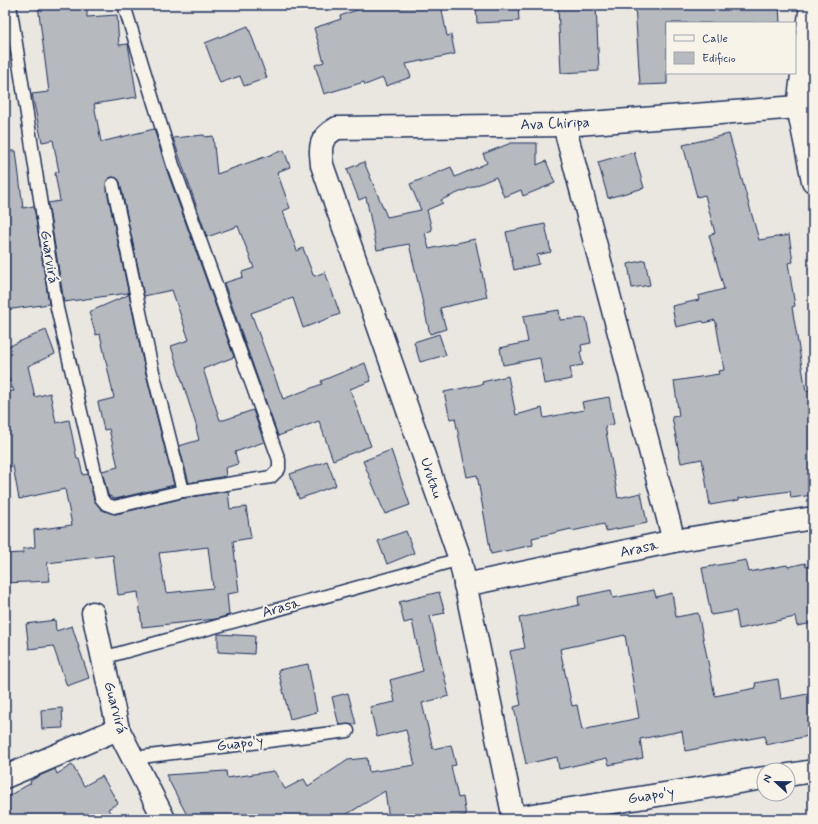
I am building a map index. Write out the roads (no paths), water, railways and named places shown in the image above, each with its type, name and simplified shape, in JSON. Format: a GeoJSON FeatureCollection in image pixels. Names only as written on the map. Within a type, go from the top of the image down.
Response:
{"type":"FeatureCollection","features":[{"type":"Feature","properties":{"kind":"street"},"geometry":{"type":"LineString","coordinates":[[811,5],[798,107],[813,181]]}},
{"type":"Feature","properties":{"kind":"street","name":"Ava Chiripa"},"geometry":{"type":"LineString","coordinates":[[320,146],[326,133],[337,128],[564,125],[798,107]]}},
{"type":"Feature","properties":{"kind":"street"},"geometry":{"type":"LineString","coordinates":[[564,125],[674,541]]}},
{"type":"Feature","properties":{"kind":"street","name":"Urutau"},"geometry":{"type":"LineString","coordinates":[[320,146],[322,164],[460,559],[514,818]]}},
{"type":"Feature","properties":{"kind":"street","name":"Arasa"},"geometry":{"type":"LineString","coordinates":[[465,585],[674,541],[813,518]]}},
{"type":"Feature","properties":{"kind":"street","name":"Guarvirá"},"geometry":{"type":"LineString","coordinates":[[93,613],[118,729],[164,819]]}},
{"type":"Feature","properties":{"kind":"street"},"geometry":{"type":"LineString","coordinates":[[5,777],[118,729]]}},
{"type":"Feature","properties":{"kind":"street"},"geometry":{"type":"LineString","coordinates":[[796,774],[813,771]]}},
{"type":"Feature","properties":{"kind":"street","name":"Guapo'y"},"geometry":{"type":"LineString","coordinates":[[514,818],[756,779]]}},
{"type":"Feature","properties":{"kind":"lane","name":"Guarvirá"},"geometry":{"type":"LineString","coordinates":[[10,5],[57,308],[101,498],[106,504],[114,507],[183,491]]}},
{"type":"Feature","properties":{"kind":"lane"},"geometry":{"type":"LineString","coordinates":[[113,184],[151,364],[183,491],[272,477],[280,469],[279,460],[174,165],[124,5]]}},
{"type":"Feature","properties":{"kind":"lane","name":"Arasa"},"geometry":{"type":"LineString","coordinates":[[102,658],[460,559]]}},
{"type":"Feature","properties":{"kind":"lane","name":"Guapo'y"},"geometry":{"type":"LineString","coordinates":[[133,758],[348,730]]}}]}
